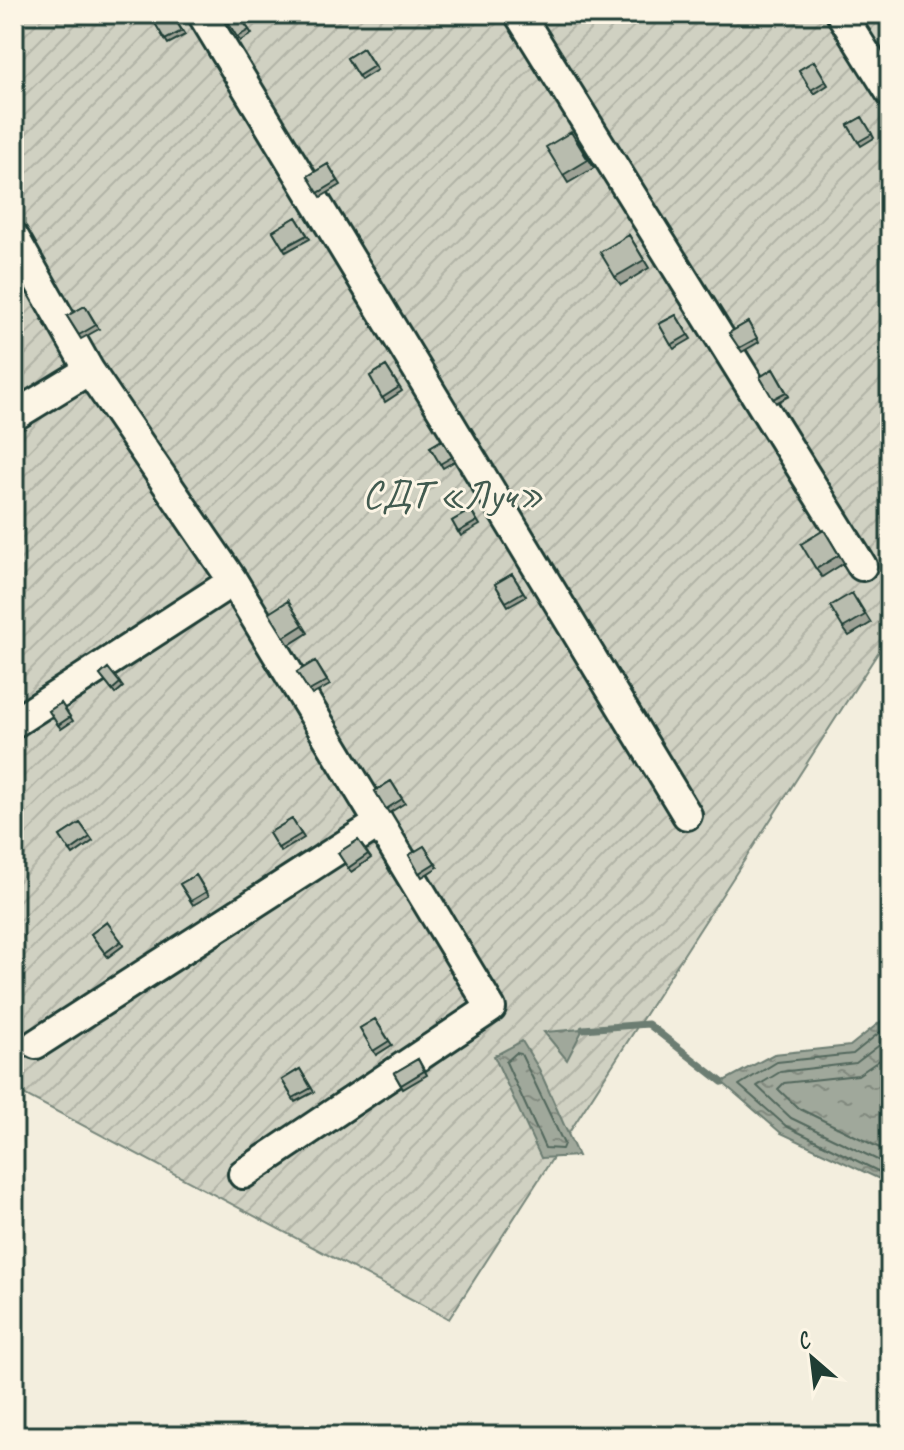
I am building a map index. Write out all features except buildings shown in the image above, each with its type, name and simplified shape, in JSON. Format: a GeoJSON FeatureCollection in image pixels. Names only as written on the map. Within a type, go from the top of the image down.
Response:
{"type":"FeatureCollection","features":[{"type":"Feature","properties":{"kind":"lane"},"geometry":{"type":"LineString","coordinates":[[202,14],[687,815]]}},
{"type":"Feature","properties":{"kind":"lane"},"geometry":{"type":"LineString","coordinates":[[519,14],[862,566]]}},
{"type":"Feature","properties":{"kind":"lane"},"geometry":{"type":"LineString","coordinates":[[841,14],[890,92]]}},
{"type":"Feature","properties":{"kind":"lane"},"geometry":{"type":"LineString","coordinates":[[14,237],[89,370],[233,581],[491,1008],[243,1174]]}},
{"type":"Feature","properties":{"kind":"lane"},"geometry":{"type":"LineString","coordinates":[[14,416],[89,370]]}},
{"type":"Feature","properties":{"kind":"lane"},"geometry":{"type":"LineString","coordinates":[[14,723],[233,581]]}},
{"type":"Feature","properties":{"kind":"lane"},"geometry":{"type":"LineString","coordinates":[[36,1044],[379,823]]}},
{"type":"Feature","properties":{"kind":"green space","name":"СДТ «Луч»"},"geometry":{"type":"Polygon","coordinates":[[[14,14],[890,14],[890,634],[449,1319],[14,1089],[14,14]]]}},
{"type":"Feature","properties":{"kind":"water"},"geometry":{"type":"Polygon","coordinates":[[[890,1014],[890,1184],[781,1133],[722,1082],[774,1054],[850,1046],[890,1014]]]}},
{"type":"Feature","properties":{"kind":"water"},"geometry":{"type":"Polygon","coordinates":[[[583,1029],[567,1060],[544,1032],[583,1029]]]}},
{"type":"Feature","properties":{"kind":"water"},"geometry":{"type":"Polygon","coordinates":[[[522,1041],[539,1069],[578,1156],[541,1158],[494,1056],[522,1041]]]}},
{"type":"Feature","properties":{"kind":"waterway"},"geometry":{"type":"LineString","coordinates":[[583,1029],[648,1024],[722,1082]]}}]}
